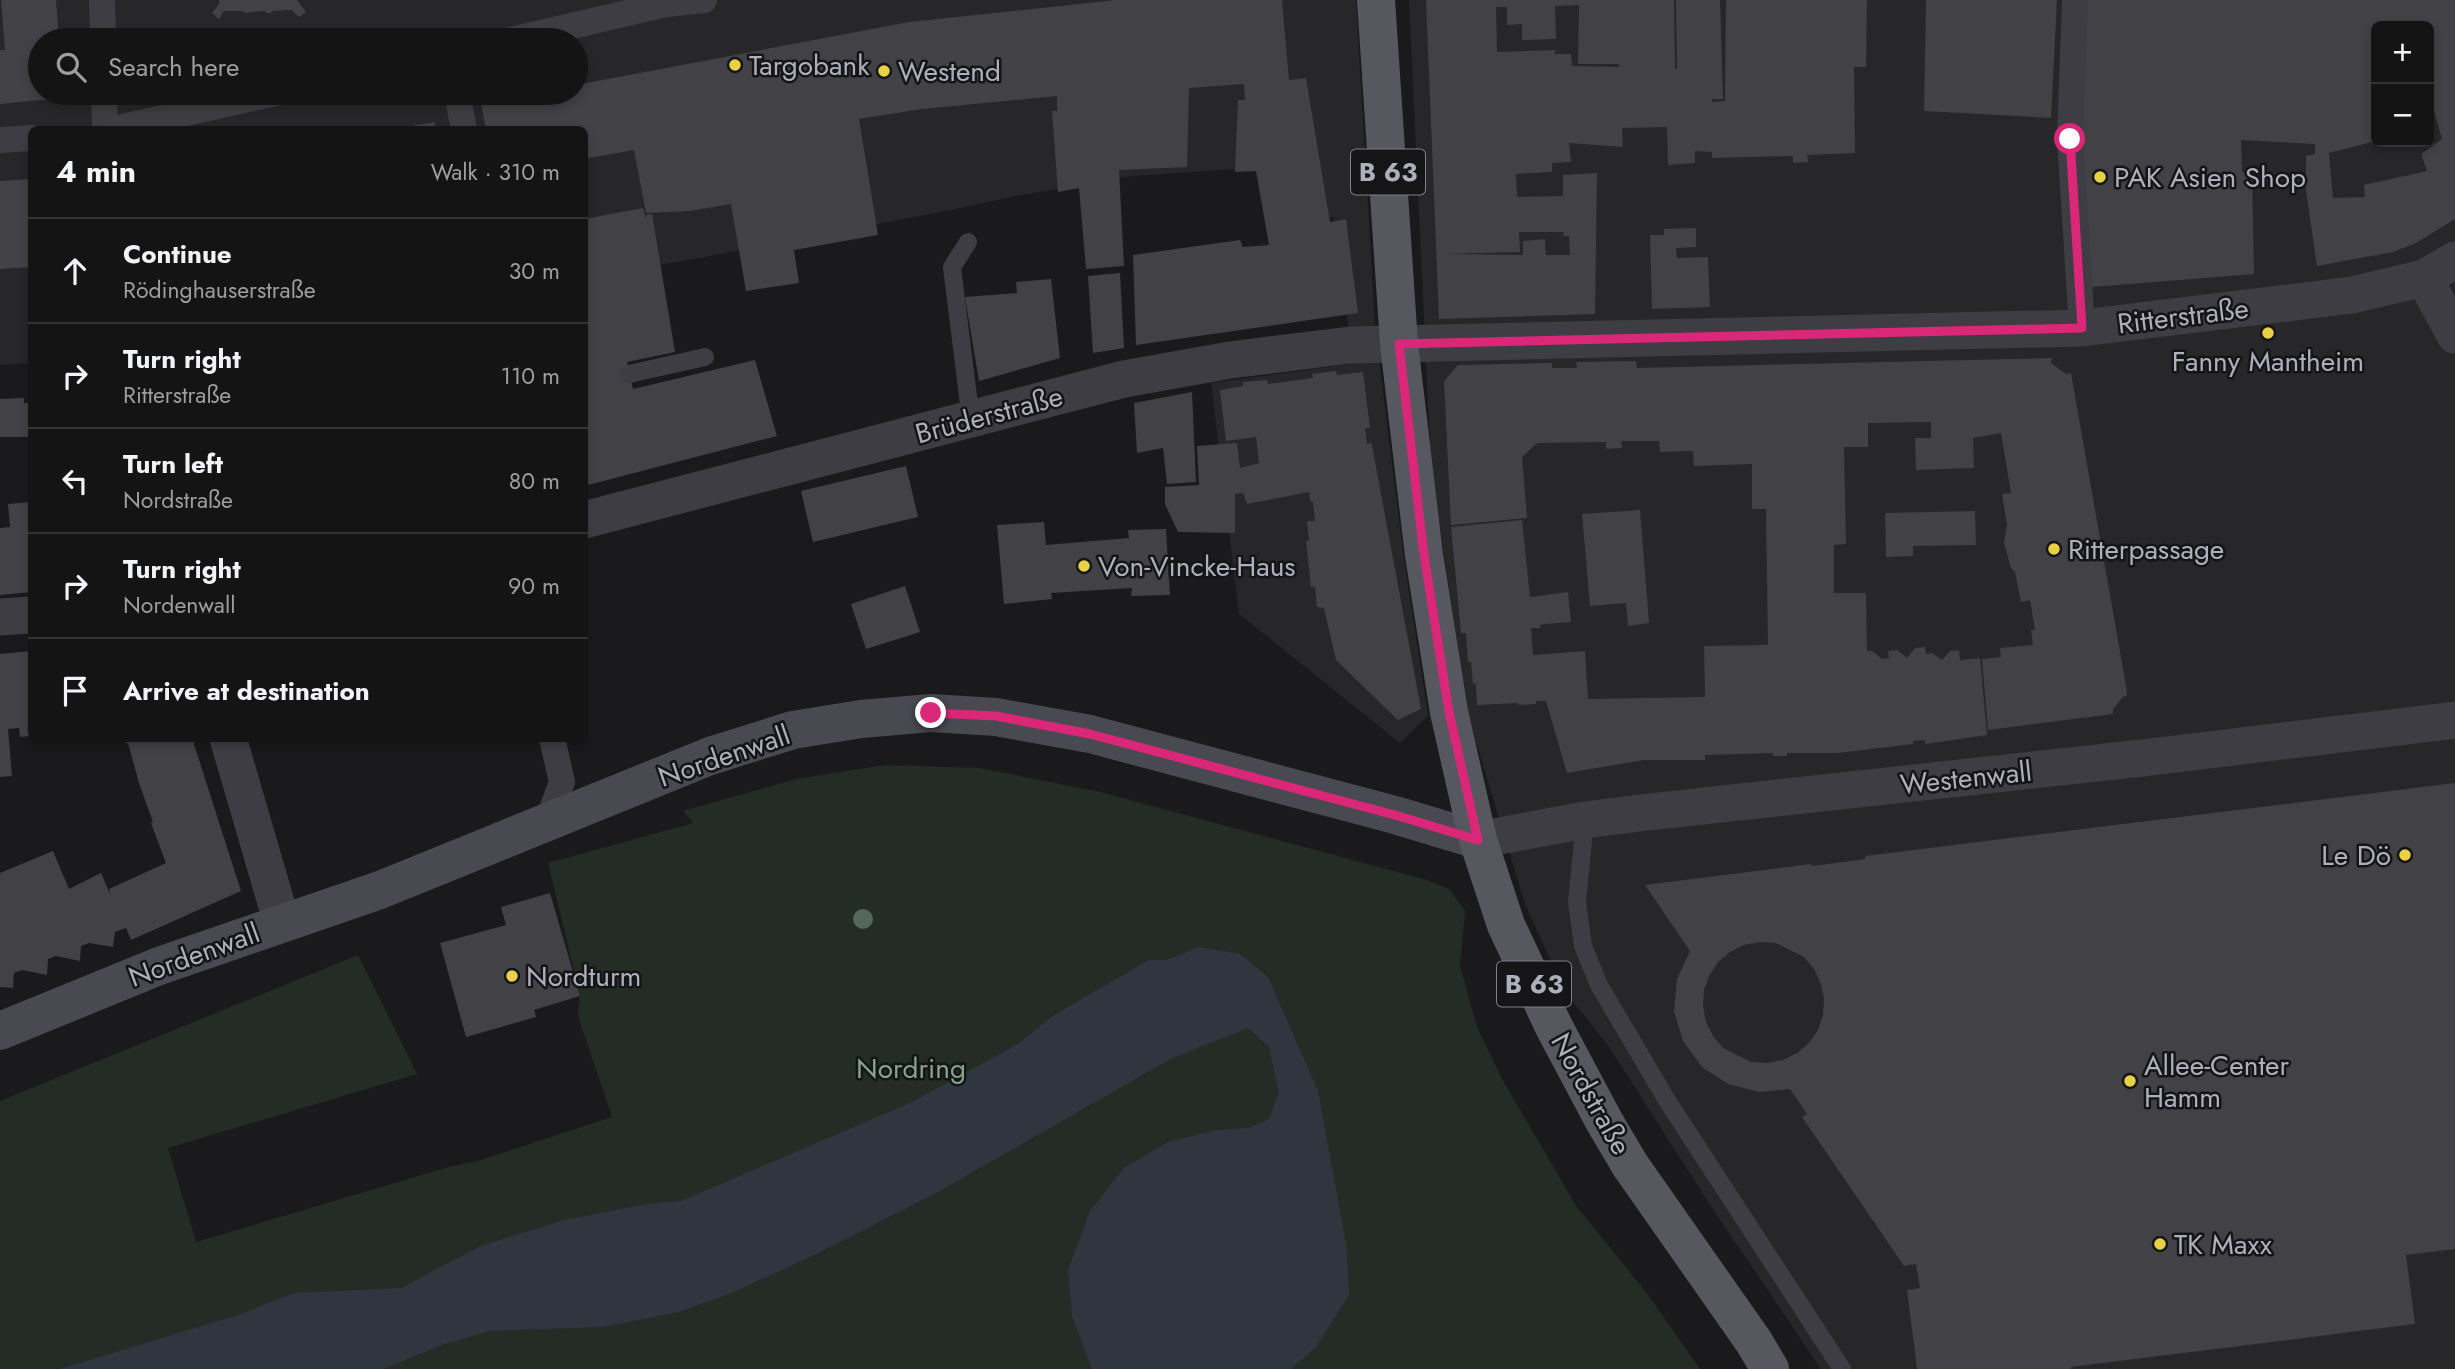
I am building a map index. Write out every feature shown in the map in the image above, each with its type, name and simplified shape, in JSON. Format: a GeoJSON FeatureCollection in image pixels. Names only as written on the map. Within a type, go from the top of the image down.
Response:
{"type":"FeatureCollection","features":[{"type":"Feature","properties":{"kind":"main road","name":"Nordstraße"},"geometry":{"type":"LineString","coordinates":[[1376,0],[1399,344],[1424,555],[1449,712],[1478,840],[1506,925],[1554,1027],[1604,1121],[1630,1165],[1760,1360]]}},
{"type":"Feature","properties":{"kind":"main road","name":"Nordenwall"},"geometry":{"type":"LineString","coordinates":[[0,1031],[159,966],[380,890],[710,756],[793,730],[861,719],[931,713],[996,716],[1090,734],[1418,821],[1478,840]]}},
{"type":"Feature","properties":{"kind":"street"},"geometry":{"type":"LineString","coordinates":[[103,0],[103,28]]}},
{"type":"Feature","properties":{"kind":"street"},"geometry":{"type":"LineString","coordinates":[[560,28],[666,2],[704,0]]}},
{"type":"Feature","properties":{"kind":"street"},"geometry":{"type":"LineString","coordinates":[[2075,0],[2070,139],[2082,328]]}},
{"type":"Feature","properties":{"kind":"street"},"geometry":{"type":"LineString","coordinates":[[105,105],[107,126]]}},
{"type":"Feature","properties":{"kind":"street"},"geometry":{"type":"LineString","coordinates":[[125,126],[221,105]]}},
{"type":"Feature","properties":{"kind":"street"},"geometry":{"type":"LineString","coordinates":[[459,105],[463,126]]}},
{"type":"Feature","properties":{"kind":"street"},"geometry":{"type":"LineString","coordinates":[[0,141],[28,138]]}},
{"type":"Feature","properties":{"kind":"street"},"geometry":{"type":"LineString","coordinates":[[2440,269],[2455,335]]}},
{"type":"Feature","properties":{"kind":"street","name":"Ritterstraße"},"geometry":{"type":"LineString","coordinates":[[1399,344],[2082,328],[2352,295],[2440,269]]}},
{"type":"Feature","properties":{"kind":"street","name":"Brüderstraße"},"geometry":{"type":"LineString","coordinates":[[588,519],[1137,377],[1230,360],[1350,345],[1399,344]]}},
{"type":"Feature","properties":{"kind":"street"},"geometry":{"type":"LineString","coordinates":[[0,617],[28,615]]}},
{"type":"Feature","properties":{"kind":"street","name":"Westenwall"},"geometry":{"type":"LineString","coordinates":[[1478,840],[1585,820],[2165,756],[2455,720]]}},
{"type":"Feature","properties":{"kind":"street"},"geometry":{"type":"LineString","coordinates":[[229,742],[282,923]]}},
{"type":"Feature","properties":{"kind":"street"},"geometry":{"type":"LineString","coordinates":[[547,823],[562,782],[553,742]]}},
{"type":"Feature","properties":{"kind":"lane"},"geometry":{"type":"LineString","coordinates":[[968,242],[952,267],[971,421]]}},
{"type":"Feature","properties":{"kind":"lane"},"geometry":{"type":"LineString","coordinates":[[629,374],[705,357]]}},
{"type":"Feature","properties":{"kind":"lane"},"geometry":{"type":"LineString","coordinates":[[1585,820],[1577,902],[1583,946],[1599,985],[1668,1102],[1842,1369]]}},
{"type":"Feature","properties":{"kind":"shaded area"},"geometry":{"type":"Polygon","coordinates":[[[0,0],[1356,0],[1375,326],[1349,330],[1334,217],[1275,224],[1267,167],[1132,176],[678,262],[588,275],[588,126],[28,126],[28,363],[0,365],[0,0]]]}},
{"type":"Feature","properties":{"kind":"shaded area"},"geometry":{"type":"Polygon","coordinates":[[[1409,0],[2455,0],[2455,1369],[1821,1369],[1712,1208],[1609,1047],[1564,990],[1525,904],[1467,712],[1431,466],[1409,0]]]}},
{"type":"Feature","properties":{"kind":"shaded area"},"geometry":{"type":"Polygon","coordinates":[[[1379,360],[1404,559],[1428,715],[1400,743],[1239,614],[1211,383],[1379,360]]]}},
{"type":"Feature","properties":{"kind":"shaded area"},"geometry":{"type":"Polygon","coordinates":[[[1199,947],[1240,954],[1268,977],[1318,1091],[1347,1250],[1349,1295],[1316,1347],[1291,1369],[1092,1369],[1072,1316],[1068,1270],[1090,1211],[1124,1168],[1168,1142],[1217,1130],[1248,1128],[1269,1119],[1279,1093],[1269,1047],[1248,1028],[1172,1058],[934,1194],[814,1255],[734,1292],[679,1312],[602,1327],[490,1331],[441,1345],[384,1369],[60,1369],[238,1315],[294,1293],[401,1288],[481,1246],[560,1221],[647,1204],[681,1201],[912,1102],[1018,1044],[1054,1015],[1149,960],[1167,960],[1199,947]]]}},
{"type":"Feature","properties":{"kind":"green space","name":"Nordring"},"geometry":{"type":"Polygon","coordinates":[[[885,765],[980,768],[1100,792],[1427,880],[1449,889],[1465,911],[1460,966],[1477,1027],[1503,1081],[1577,1207],[1646,1292],[1700,1369],[0,1369],[0,1101],[358,955],[417,1074],[168,1148],[196,1242],[445,1168],[481,1160],[612,1117],[578,1016],[580,996],[548,863],[693,823],[683,811],[796,779],[885,765]]]}},
{"type":"Feature","properties":{"kind":"building"},"geometry":{"type":"Polygon","coordinates":[[[1,0],[56,0],[58,28],[28,28],[28,101],[0,104],[0,50],[5,50],[1,0]]]}},
{"type":"Feature","properties":{"kind":"building"},"geometry":{"type":"Polygon","coordinates":[[[219,0],[297,0],[306,12],[299,17],[292,10],[271,13],[224,11],[219,19],[212,13],[219,0]]]}},
{"type":"Feature","properties":{"kind":"building"},"geometry":{"type":"Polygon","coordinates":[[[1116,0],[1282,0],[1289,80],[1306,78],[1330,222],[1346,219],[1358,313],[1136,345],[1133,255],[1240,240],[1243,247],[1269,245],[1256,171],[1235,172],[1238,100],[1245,100],[1244,84],[1189,88],[1187,167],[1119,170],[1124,266],[1086,269],[1079,188],[1058,192],[1052,111],[1057,111],[1057,96],[922,109],[859,119],[878,235],[794,250],[799,283],[746,291],[731,204],[690,211],[646,213],[634,150],[588,158],[588,126],[485,126],[481,105],[588,105],[588,83],[909,22],[1116,0]]]}},
{"type":"Feature","properties":{"kind":"building"},"geometry":{"type":"Polygon","coordinates":[[[1426,0],[1674,0],[1677,69],[1676,0],[1720,0],[1723,99],[1712,99],[1712,102],[1725,101],[1726,0],[1867,0],[1866,67],[1854,67],[1855,153],[1807,155],[1808,162],[1793,163],[1793,156],[1712,158],[1712,152],[1695,151],[1695,163],[1668,165],[1667,127],[1622,128],[1623,147],[1569,143],[1571,162],[1552,163],[1552,172],[1516,174],[1517,197],[1563,196],[1563,175],[1597,173],[1595,314],[1439,319],[1426,0]],[[1579,5],[1555,6],[1556,39],[1522,40],[1522,24],[1507,25],[1507,7],[1496,7],[1497,52],[1556,50],[1554,54],[1571,54],[1572,66],[1620,67],[1618,64],[1578,64],[1579,5]],[[1519,232],[1520,252],[1445,254],[1523,255],[1523,241],[1545,239],[1546,255],[1570,255],[1569,236],[1563,236],[1564,232],[1519,232]]]}},
{"type":"Feature","properties":{"kind":"building"},"geometry":{"type":"Polygon","coordinates":[[[1926,0],[2057,0],[2051,118],[1924,111],[1926,0]]]}},
{"type":"Feature","properties":{"kind":"building"},"geometry":{"type":"Polygon","coordinates":[[[2087,0],[2455,0],[2455,219],[2416,243],[2393,252],[2317,266],[2306,191],[2306,156],[2315,154],[2315,144],[2241,140],[2242,172],[2252,171],[2254,274],[2092,287],[2083,150],[2082,87],[2087,0]]]}},
{"type":"Feature","properties":{"kind":"building"},"geometry":{"type":"Polygon","coordinates":[[[435,122],[436,126],[412,126],[435,122]]]}},
{"type":"Feature","properties":{"kind":"building"},"geometry":{"type":"Polygon","coordinates":[[[28,179],[28,267],[0,269],[0,181],[28,179]]]}},
{"type":"Feature","properties":{"kind":"building"},"geometry":{"type":"Polygon","coordinates":[[[643,208],[646,219],[646,215],[652,214],[675,352],[627,362],[633,389],[755,360],[777,436],[588,485],[588,218],[643,208]]]}},
{"type":"Feature","properties":{"kind":"building"},"geometry":{"type":"Polygon","coordinates":[[[1696,228],[1696,247],[1676,248],[1677,258],[1708,257],[1710,307],[1652,309],[1650,235],[1664,235],[1664,229],[1696,228]]]}},
{"type":"Feature","properties":{"kind":"building"},"geometry":{"type":"Polygon","coordinates":[[[1120,273],[1124,348],[1093,353],[1088,276],[1120,273]]]}},
{"type":"Feature","properties":{"kind":"building"},"geometry":{"type":"Polygon","coordinates":[[[1051,279],[1060,358],[979,381],[965,297],[1017,293],[1016,282],[1051,279]]]}},
{"type":"Feature","properties":{"kind":"building"},"geometry":{"type":"Polygon","coordinates":[[[2052,358],[2051,363],[2066,374],[2071,373],[2126,686],[2127,696],[2113,709],[2113,714],[1988,730],[1982,659],[2001,657],[2000,648],[2033,645],[2031,630],[2035,630],[2030,600],[2021,602],[2015,572],[2011,568],[2004,543],[2007,525],[2002,494],[2011,493],[2001,433],[1973,438],[1974,468],[1916,470],[1915,438],[1931,438],[1931,422],[1868,423],[1868,447],[1844,447],[1846,544],[1834,545],[1834,593],[1866,593],[1867,651],[1872,651],[1882,659],[1889,658],[1888,651],[1897,650],[1907,658],[1915,648],[1925,647],[1926,654],[1932,653],[1942,660],[1950,651],[1959,650],[1960,660],[1980,658],[1987,735],[1925,744],[1925,740],[1913,741],[1913,744],[1838,753],[1787,753],[1787,756],[1773,756],[1773,753],[1705,755],[1705,760],[1644,760],[1567,773],[1546,701],[1536,701],[1536,704],[1477,705],[1476,683],[1473,684],[1471,662],[1468,662],[1466,633],[1461,633],[1451,527],[1522,520],[1530,597],[1568,592],[1571,622],[1531,628],[1533,655],[1585,651],[1588,699],[1705,697],[1704,646],[1768,645],[1766,509],[1752,509],[1752,464],[1694,466],[1693,451],[1660,452],[1659,441],[1621,441],[1622,448],[1606,449],[1606,442],[1537,443],[1522,457],[1527,518],[1451,525],[1444,381],[1458,365],[1552,363],[1552,368],[1577,368],[1576,362],[1636,361],[1637,368],[2052,358]]]}},
{"type":"Feature","properties":{"kind":"building"},"geometry":{"type":"Polygon","coordinates":[[[1336,371],[1337,375],[1363,372],[1370,428],[1365,428],[1367,444],[1372,445],[1421,709],[1398,720],[1336,660],[1324,608],[1317,607],[1315,587],[1311,587],[1306,541],[1309,541],[1307,521],[1315,521],[1309,492],[1247,504],[1243,493],[1235,494],[1235,533],[1178,532],[1165,504],[1165,487],[1199,485],[1197,446],[1237,443],[1240,468],[1259,463],[1256,437],[1226,441],[1220,390],[1243,386],[1243,382],[1267,380],[1268,384],[1313,378],[1312,374],[1336,371]]]}},
{"type":"Feature","properties":{"kind":"building"},"geometry":{"type":"Polygon","coordinates":[[[1192,392],[1196,482],[1167,484],[1163,448],[1137,453],[1134,403],[1192,392]]]}},
{"type":"Feature","properties":{"kind":"building"},"geometry":{"type":"Polygon","coordinates":[[[24,398],[24,403],[28,403],[28,437],[0,437],[0,399],[24,398]]]}},
{"type":"Feature","properties":{"kind":"building"},"geometry":{"type":"Polygon","coordinates":[[[906,466],[918,517],[813,542],[801,491],[906,466]]]}},
{"type":"Feature","properties":{"kind":"building"},"geometry":{"type":"Polygon","coordinates":[[[28,502],[28,592],[0,595],[0,528],[10,527],[8,504],[28,502]]]}},
{"type":"Feature","properties":{"kind":"building"},"geometry":{"type":"Polygon","coordinates":[[[1640,510],[1649,623],[1628,626],[1626,603],[1590,606],[1582,514],[1640,510]]]}},
{"type":"Feature","properties":{"kind":"building"},"geometry":{"type":"Polygon","coordinates":[[[1975,511],[1976,545],[1913,546],[1913,556],[1886,557],[1885,513],[1975,511]]]}},
{"type":"Feature","properties":{"kind":"building","name":"Von-Vincke-Haus"},"geometry":{"type":"Polygon","coordinates":[[[1044,522],[1046,545],[1129,538],[1128,530],[1166,529],[1170,595],[1131,596],[1132,588],[1051,593],[1052,599],[1004,604],[997,525],[1044,522]]]}},
{"type":"Feature","properties":{"kind":"building"},"geometry":{"type":"Polygon","coordinates":[[[905,586],[920,632],[866,649],[851,604],[905,586]]]}},
{"type":"Feature","properties":{"kind":"building"},"geometry":{"type":"Polygon","coordinates":[[[28,651],[28,736],[20,737],[19,728],[8,729],[12,776],[0,777],[0,654],[28,651]]]}},
{"type":"Feature","properties":{"kind":"building"},"geometry":{"type":"Polygon","coordinates":[[[193,742],[241,891],[131,940],[126,928],[115,932],[113,947],[89,943],[81,946],[80,961],[56,956],[48,959],[47,975],[22,970],[14,973],[13,988],[0,987],[0,873],[53,851],[69,889],[101,873],[111,896],[109,889],[166,863],[126,743],[193,742]]]}},
{"type":"Feature","properties":{"kind":"building","name":"Allee-Center Hamm"},"geometry":{"type":"Polygon","coordinates":[[[2455,783],[2455,1249],[2406,1255],[2415,1324],[2071,1369],[1917,1369],[1907,1290],[1920,1288],[1916,1264],[1904,1266],[1802,1117],[1807,1114],[1790,1089],[1759,1092],[1728,1084],[1702,1067],[1683,1041],[1674,1011],[1677,979],[1690,951],[1645,885],[1866,859],[1865,856],[2455,783]],[[1776,943],[1744,945],[1730,952],[1718,962],[1704,990],[1706,1022],[1713,1036],[1723,1048],[1751,1062],[1783,1060],[1797,1053],[1809,1043],[1818,1030],[1823,1015],[1824,999],[1814,969],[1804,957],[1776,943]]]}},
{"type":"Feature","properties":{"kind":"building","name":"Nordturm"},"geometry":{"type":"Polygon","coordinates":[[[550,893],[580,996],[534,1010],[536,1017],[466,1037],[440,943],[506,925],[501,907],[550,893]]]}},
{"type":"Feature","properties":{"kind":"place","name":"Targobank"},"geometry":{"type":"Point","coordinates":[735,65]}},
{"type":"Feature","properties":{"kind":"place","name":"Westend"},"geometry":{"type":"Point","coordinates":[884,71]}},
{"type":"Feature","properties":{"kind":"place","name":"PAK Asien Shop"},"geometry":{"type":"Point","coordinates":[2100,177]}},
{"type":"Feature","properties":{"kind":"place","name":"Fanny Mantheim"},"geometry":{"type":"Point","coordinates":[2268,333]}},
{"type":"Feature","properties":{"kind":"place","name":"Ritterpassage"},"geometry":{"type":"Point","coordinates":[2054,549]}},
{"type":"Feature","properties":{"kind":"place","name":"Von-Vincke-Haus"},"geometry":{"type":"Point","coordinates":[1084,566]}},
{"type":"Feature","properties":{"kind":"place","name":"Le Dö"},"geometry":{"type":"Point","coordinates":[2405,855]}},
{"type":"Feature","properties":{"kind":"place","name":"Nordturm"},"geometry":{"type":"Point","coordinates":[512,976]}},
{"type":"Feature","properties":{"kind":"place","name":"Allee-Center Hamm"},"geometry":{"type":"Point","coordinates":[2130,1081]}},
{"type":"Feature","properties":{"kind":"place","name":"TK Maxx"},"geometry":{"type":"Point","coordinates":[2160,1244]}},
{"type":"Feature","properties":{"kind":"route"},"geometry":{"type":"LineString","coordinates":[[931,713],[996,716],[1090,734],[1441,827],[1478,840],[1449,712],[1424,555],[1399,344],[2082,328],[2070,139]]}}]}
